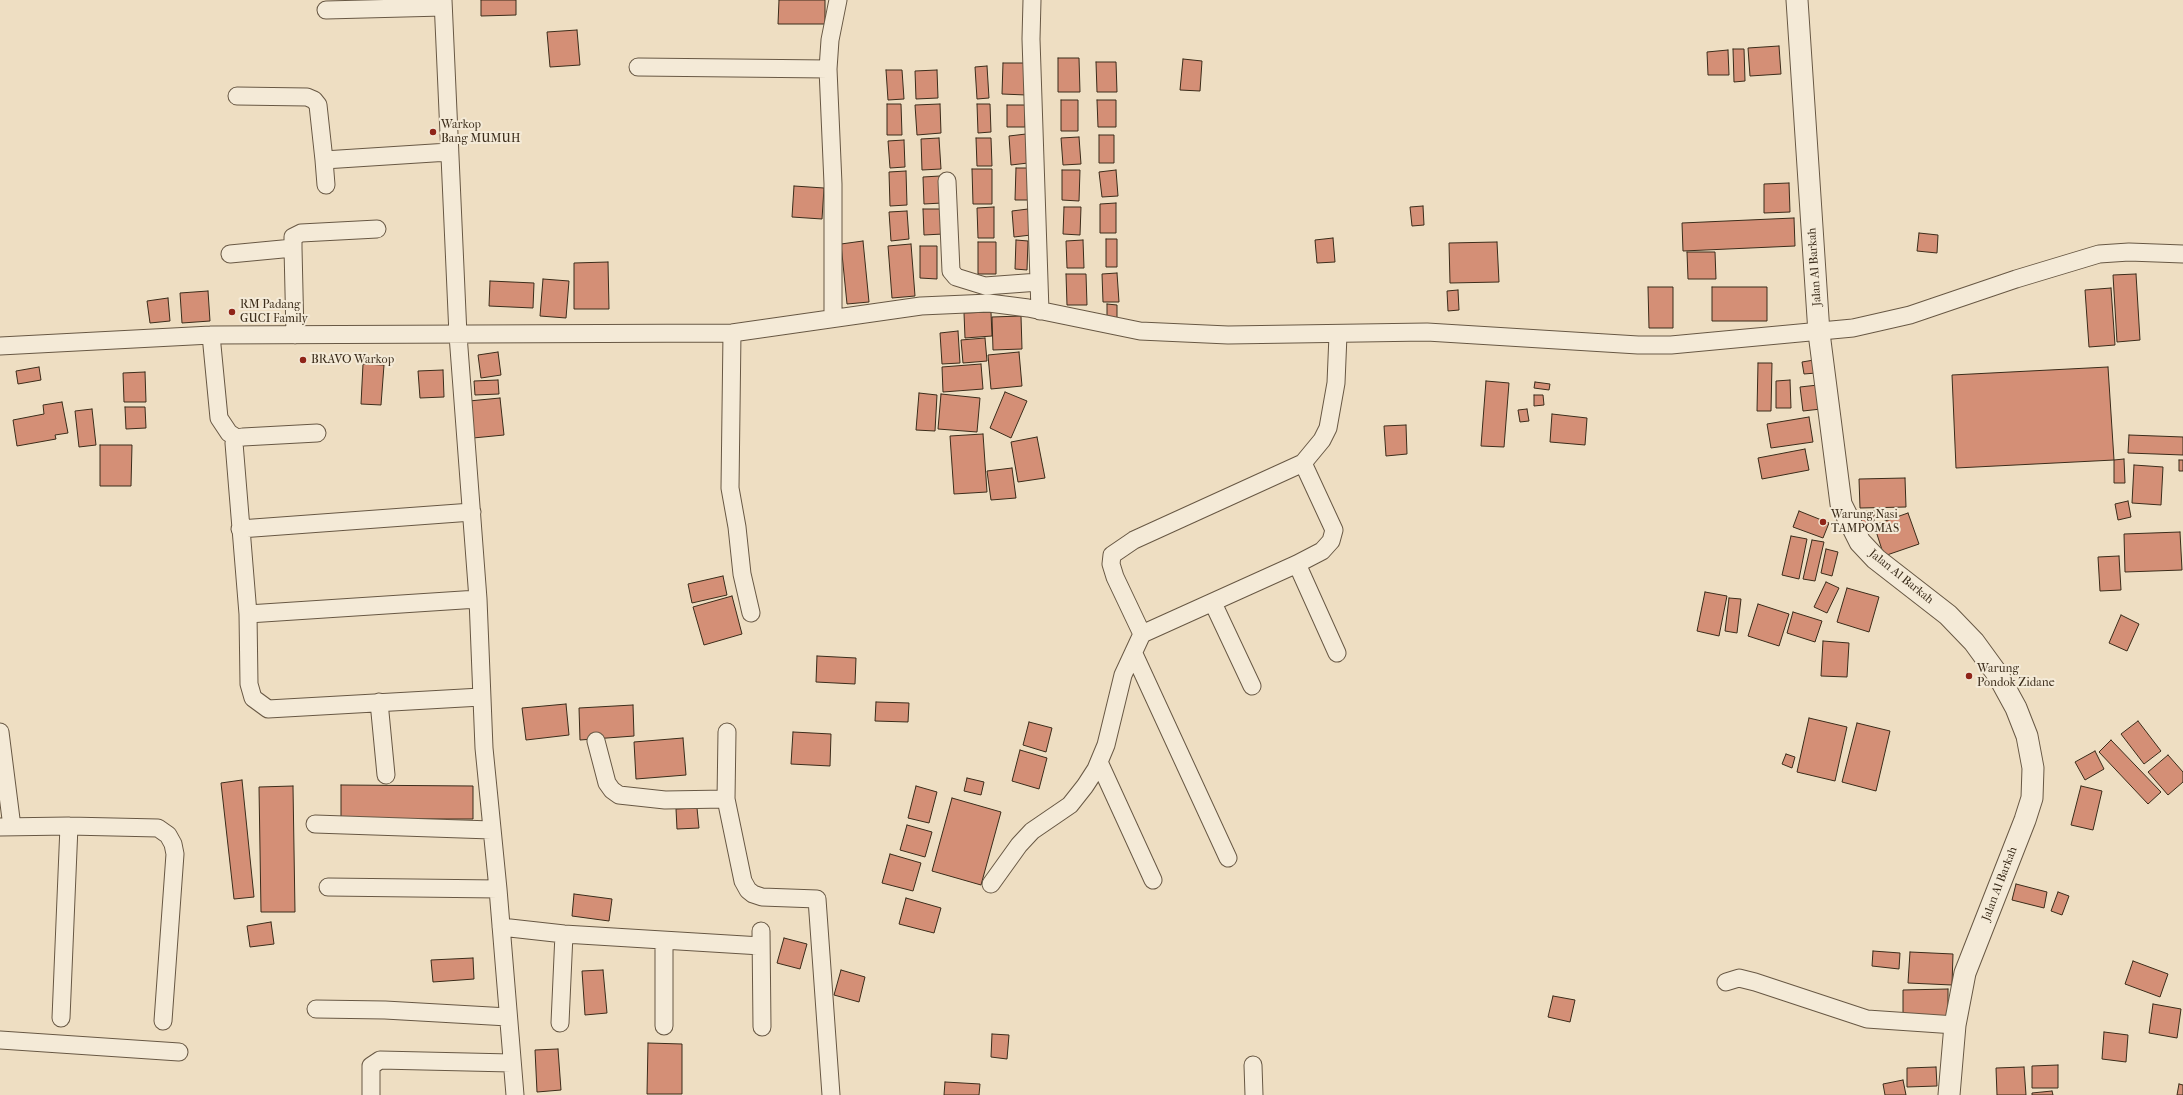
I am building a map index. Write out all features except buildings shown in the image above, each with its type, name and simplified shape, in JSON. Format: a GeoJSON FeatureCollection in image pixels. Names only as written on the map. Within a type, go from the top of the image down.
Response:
{"type":"FeatureCollection","features":[{"type":"Feature","properties":{"kind":"street"},"geometry":{"type":"LineString","coordinates":[[833,318],[833,184],[828,69],[830,40],[838,0]]}},
{"type":"Feature","properties":{"kind":"street"},"geometry":{"type":"LineString","coordinates":[[1032,0],[1031,39],[1040,311]]}},
{"type":"Feature","properties":{"kind":"street","name":"Jalan Al Barkah"},"geometry":{"type":"LineString","coordinates":[[1798,0],[1819,333],[1841,504],[1850,525],[1860,542],[1876,559],[1948,615],[1974,642],[1998,675],[2016,708],[2027,736],[2033,768],[2032,798],[2025,820],[1965,973],[1955,1025],[1949,1095]]}},
{"type":"Feature","properties":{"kind":"street"},"geometry":{"type":"LineString","coordinates":[[326,10],[443,4],[458,335],[478,599],[481,697],[491,830],[502,927],[511,1063],[515,1095]]}},
{"type":"Feature","properties":{"kind":"street"},"geometry":{"type":"LineString","coordinates":[[638,67],[828,69]]}},
{"type":"Feature","properties":{"kind":"street"},"geometry":{"type":"LineString","coordinates":[[237,96],[307,97],[314,100],[318,105],[326,185]]}},
{"type":"Feature","properties":{"kind":"street"},"geometry":{"type":"LineString","coordinates":[[324,160],[449,152]]}},
{"type":"Feature","properties":{"kind":"street"},"geometry":{"type":"LineString","coordinates":[[947,181],[951,271],[956,277],[985,286],[1039,282]]}},
{"type":"Feature","properties":{"kind":"street"},"geometry":{"type":"LineString","coordinates":[[295,335],[293,237],[301,233],[377,229]]}},
{"type":"Feature","properties":{"kind":"street"},"geometry":{"type":"LineString","coordinates":[[230,254],[293,248]]}},
{"type":"Feature","properties":{"kind":"street"},"geometry":{"type":"LineString","coordinates":[[0,346],[211,335],[732,333],[833,318],[955,303],[989,303],[1040,311],[1140,331],[1228,336],[1428,332],[1638,345],[1671,345],[1819,333],[1860,327],[1910,315],[2022,276],[2099,254],[2129,252],[2183,254]]}},
{"type":"Feature","properties":{"kind":"street"},"geometry":{"type":"LineString","coordinates":[[732,333],[730,488],[737,527],[742,574],[751,613]]}},
{"type":"Feature","properties":{"kind":"street"},"geometry":{"type":"LineString","coordinates":[[211,335],[219,418],[226,430],[237,438],[317,433]]}},
{"type":"Feature","properties":{"kind":"street"},"geometry":{"type":"LineString","coordinates":[[1142,634],[1110,564],[1112,555],[1134,540],[1303,463],[1322,440],[1328,428],[1336,383],[1338,335]]}},
{"type":"Feature","properties":{"kind":"street"},"geometry":{"type":"LineString","coordinates":[[237,438],[234,449],[248,614],[249,684],[253,698],[268,709],[481,697]]}},
{"type":"Feature","properties":{"kind":"street"},"geometry":{"type":"LineString","coordinates":[[991,884],[1019,845],[1032,831],[1070,805],[1085,786],[1099,762],[1112,725],[1123,675],[1142,634],[1297,564],[1322,551],[1331,541],[1334,530],[1303,463]]}},
{"type":"Feature","properties":{"kind":"street"},"geometry":{"type":"LineString","coordinates":[[240,529],[472,512]]}},
{"type":"Feature","properties":{"kind":"street"},"geometry":{"type":"LineString","coordinates":[[1297,564],[1337,653]]}},
{"type":"Feature","properties":{"kind":"street"},"geometry":{"type":"LineString","coordinates":[[248,614],[478,599]]}},
{"type":"Feature","properties":{"kind":"street"},"geometry":{"type":"LineString","coordinates":[[1213,603],[1252,686]]}},
{"type":"Feature","properties":{"kind":"street"},"geometry":{"type":"LineString","coordinates":[[1134,654],[1228,858]]}},
{"type":"Feature","properties":{"kind":"street"},"geometry":{"type":"LineString","coordinates":[[379,702],[386,775]]}},
{"type":"Feature","properties":{"kind":"street"},"geometry":{"type":"LineString","coordinates":[[0,732],[6,827],[69,826],[158,828],[168,835],[173,844],[175,854],[163,1021]]}},
{"type":"Feature","properties":{"kind":"street"},"geometry":{"type":"LineString","coordinates":[[727,732],[726,799],[743,881],[748,890],[753,894],[762,897],[814,897],[817,899],[831,1095]]}},
{"type":"Feature","properties":{"kind":"street"},"geometry":{"type":"LineString","coordinates":[[596,741],[607,783],[612,790],[619,795],[665,800],[726,799]]}},
{"type":"Feature","properties":{"kind":"street"},"geometry":{"type":"LineString","coordinates":[[1099,762],[1153,880]]}},
{"type":"Feature","properties":{"kind":"street"},"geometry":{"type":"LineString","coordinates":[[316,824],[491,830]]}},
{"type":"Feature","properties":{"kind":"street"},"geometry":{"type":"LineString","coordinates":[[61,1018],[69,826]]}},
{"type":"Feature","properties":{"kind":"street"},"geometry":{"type":"LineString","coordinates":[[328,887],[498,889]]}},
{"type":"Feature","properties":{"kind":"street"},"geometry":{"type":"LineString","coordinates":[[502,927],[564,934],[664,941],[761,938],[762,1027]]}},
{"type":"Feature","properties":{"kind":"street"},"geometry":{"type":"LineString","coordinates":[[560,1023],[564,934]]}},
{"type":"Feature","properties":{"kind":"street"},"geometry":{"type":"LineString","coordinates":[[664,941],[664,1026]]}},
{"type":"Feature","properties":{"kind":"street"},"geometry":{"type":"LineString","coordinates":[[1726,982],[1738,978],[1755,982],[1867,1019],[1955,1025]]}},
{"type":"Feature","properties":{"kind":"street"},"geometry":{"type":"LineString","coordinates":[[316,1009],[385,1010],[508,1017]]}},
{"type":"Feature","properties":{"kind":"street"},"geometry":{"type":"LineString","coordinates":[[0,1040],[179,1052]]}},
{"type":"Feature","properties":{"kind":"street"},"geometry":{"type":"LineString","coordinates":[[371,1095],[371,1066],[380,1060],[511,1063]]}},
{"type":"Feature","properties":{"kind":"street"},"geometry":{"type":"LineString","coordinates":[[1252,1064],[1254,1095]]}},
{"type":"Feature","properties":{"kind":"place","name":"Warkop Bang MUMUH"},"geometry":{"type":"Point","coordinates":[433,132]}},
{"type":"Feature","properties":{"kind":"place","name":"RM Padang GUCI Family"},"geometry":{"type":"Point","coordinates":[232,312]}},
{"type":"Feature","properties":{"kind":"place","name":"BRAVO Warkop"},"geometry":{"type":"Point","coordinates":[303,360]}},
{"type":"Feature","properties":{"kind":"place","name":"Warung Nasi TAMPOMAS"},"geometry":{"type":"Point","coordinates":[1823,522]}},
{"type":"Feature","properties":{"kind":"place","name":"Warung Pondok Zidane"},"geometry":{"type":"Point","coordinates":[1969,676]}}]}
